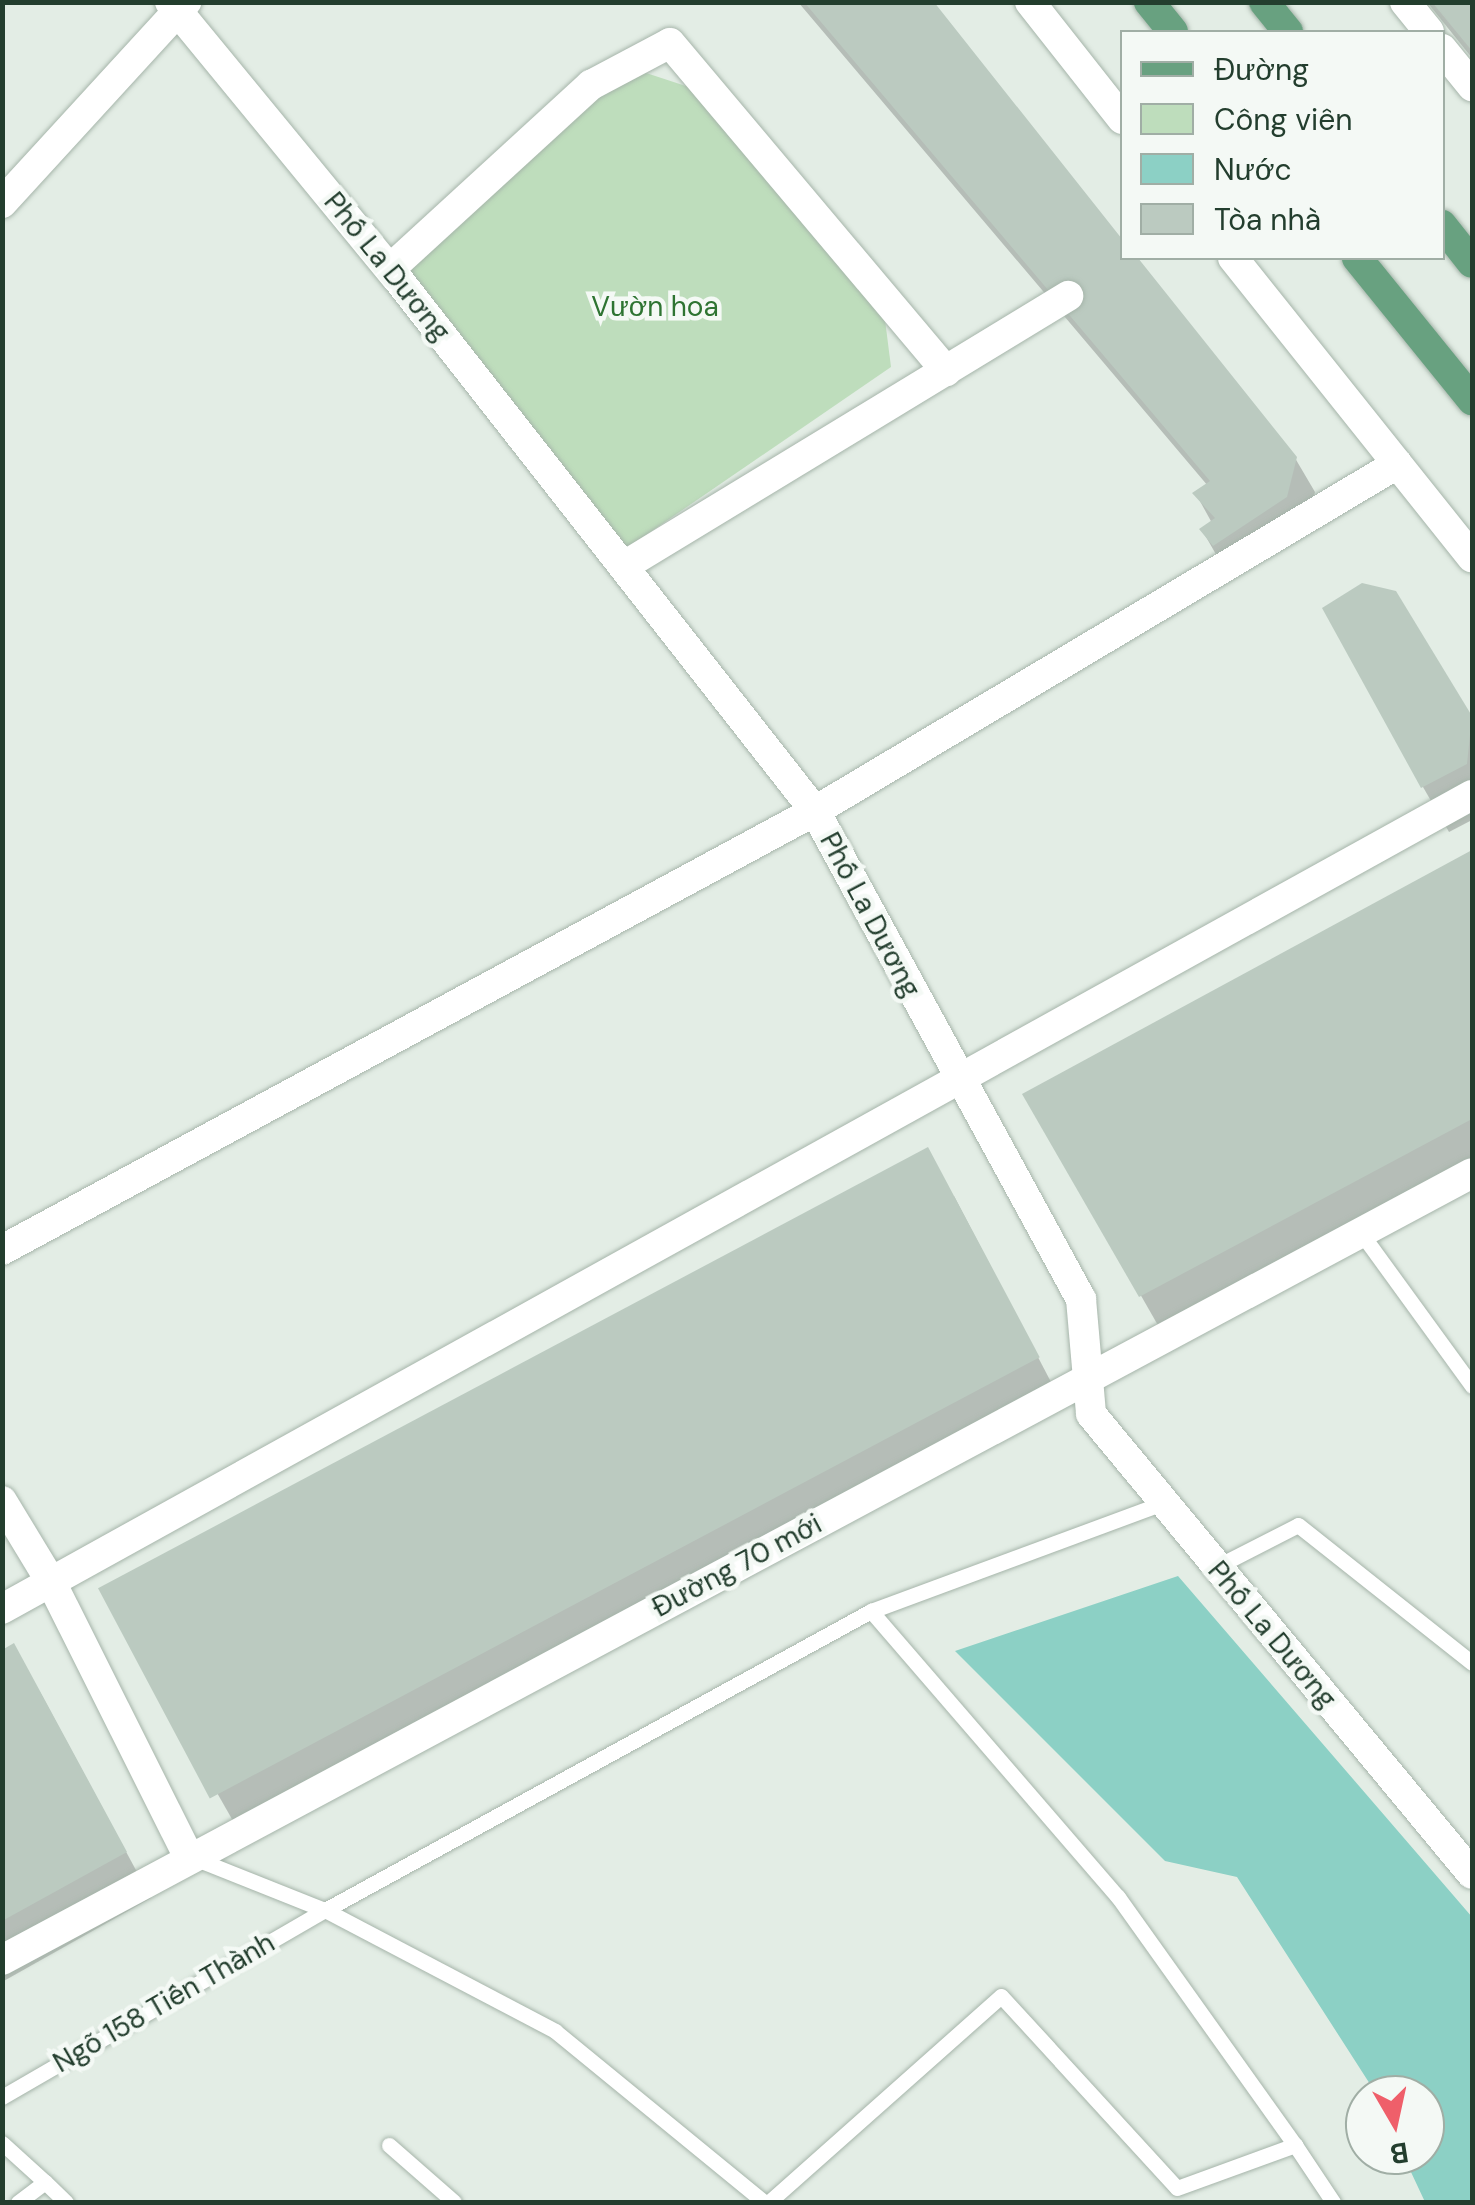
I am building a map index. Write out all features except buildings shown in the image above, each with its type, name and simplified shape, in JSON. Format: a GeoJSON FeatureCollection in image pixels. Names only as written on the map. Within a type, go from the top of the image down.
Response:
{"type":"FeatureCollection","features":[{"type":"Feature","properties":{"kind":"main road"},"geometry":{"type":"LineString","coordinates":[[1149,2],[1171,30]]}},
{"type":"Feature","properties":{"kind":"main road"},"geometry":{"type":"LineString","coordinates":[[1264,2],[1286,30]]}},
{"type":"Feature","properties":{"kind":"main road"},"geometry":{"type":"LineString","coordinates":[[1445,229],[1472,262]]}},
{"type":"Feature","properties":{"kind":"main road"},"geometry":{"type":"LineString","coordinates":[[1359,260],[1472,400]]}},
{"type":"Feature","properties":{"kind":"street"},"geometry":{"type":"LineString","coordinates":[[1030,2],[1120,116]]}},
{"type":"Feature","properties":{"kind":"street"},"geometry":{"type":"LineString","coordinates":[[1405,2],[1427,30]]}},
{"type":"Feature","properties":{"kind":"street"},"geometry":{"type":"LineString","coordinates":[[2,203],[178,5]]}},
{"type":"Feature","properties":{"kind":"street","name":"Phố La Dương"},"geometry":{"type":"LineString","coordinates":[[178,5],[815,811],[1081,1299],[1091,1414],[1160,1504],[1472,1874]]}},
{"type":"Feature","properties":{"kind":"street"},"geometry":{"type":"LineString","coordinates":[[390,269],[591,85],[670,43],[946,371]]}},
{"type":"Feature","properties":{"kind":"street"},"geometry":{"type":"LineString","coordinates":[[1445,53],[1472,86]]}},
{"type":"Feature","properties":{"kind":"street"},"geometry":{"type":"LineString","coordinates":[[1235,260],[1472,557]]}},
{"type":"Feature","properties":{"kind":"street"},"geometry":{"type":"LineString","coordinates":[[624,566],[1068,296]]}},
{"type":"Feature","properties":{"kind":"street"},"geometry":{"type":"LineString","coordinates":[[2,1250],[815,811],[1398,464]]}},
{"type":"Feature","properties":{"kind":"street"},"geometry":{"type":"LineString","coordinates":[[2,1609],[960,1083],[1472,795]]}},
{"type":"Feature","properties":{"kind":"street","name":"Đường 70 mới"},"geometry":{"type":"LineString","coordinates":[[2,1960],[188,1856],[1472,1173]]}},
{"type":"Feature","properties":{"kind":"street"},"geometry":{"type":"LineString","coordinates":[[2,1501],[51,1582],[188,1856]]}},
{"type":"Feature","properties":{"kind":"lane"},"geometry":{"type":"LineString","coordinates":[[1361,1233],[1472,1386]]}},
{"type":"Feature","properties":{"kind":"lane","name":"Ngõ 158 Tiến Thành"},"geometry":{"type":"LineString","coordinates":[[2,2097],[325,1910],[871,1612],[1160,1504]]}},
{"type":"Feature","properties":{"kind":"lane"},"geometry":{"type":"LineString","coordinates":[[1216,1568],[1298,1525],[1472,1663]]}},
{"type":"Feature","properties":{"kind":"lane"},"geometry":{"type":"LineString","coordinates":[[871,1612],[1118,1896],[1333,2202]]}},
{"type":"Feature","properties":{"kind":"lane"},"geometry":{"type":"LineString","coordinates":[[188,1856],[325,1910],[555,2031],[769,2202],[1001,1996],[1178,2188],[1295,2145]]}},
{"type":"Feature","properties":{"kind":"lane"},"geometry":{"type":"LineString","coordinates":[[2,2143],[66,2202]]}},
{"type":"Feature","properties":{"kind":"lane"},"geometry":{"type":"LineString","coordinates":[[389,2145],[454,2202]]}},
{"type":"Feature","properties":{"kind":"lane"},"geometry":{"type":"LineString","coordinates":[[18,2202],[44,2182]]}},
{"type":"Feature","properties":{"kind":"green space","name":"Vườn hoa"},"geometry":{"type":"Polygon","coordinates":[[[637,70],[701,91],[885,320],[891,367],[627,548],[407,271],[599,95],[637,70]]]}},
{"type":"Feature","properties":{"kind":"water"},"geometry":{"type":"Polygon","coordinates":[[[1178,1576],[1472,1917],[1472,2202],[1425,2202],[1412,2175],[1445,2175],[1445,2075],[1364,2075],[1237,1877],[1165,1861],[955,1651],[1178,1576]]]}}]}
